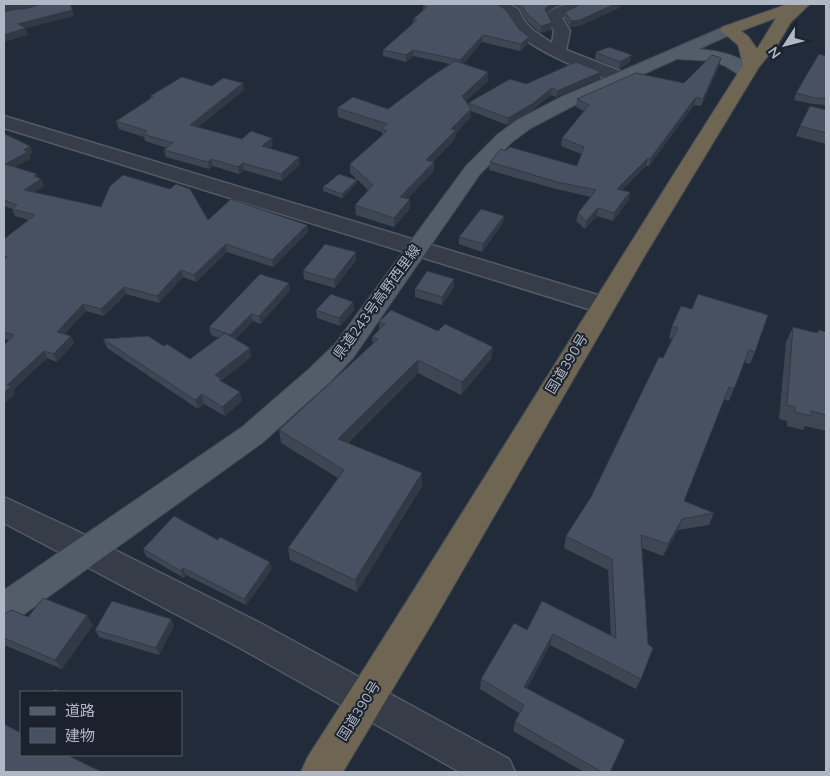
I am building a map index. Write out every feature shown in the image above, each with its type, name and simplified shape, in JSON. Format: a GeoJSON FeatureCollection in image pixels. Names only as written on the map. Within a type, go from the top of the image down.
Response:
{"type":"FeatureCollection","features":[{"type":"Feature","properties":{"kind":"highway"},"geometry":{"type":"LineString","coordinates":[[728,30],[802,4]]}},
{"type":"Feature","properties":{"kind":"highway","name":"国道390号"},"geometry":{"type":"LineString","coordinates":[[321,772],[368,698],[603,305],[750,68],[770,44],[784,19],[802,4]]}},
{"type":"Feature","properties":{"kind":"highway"},"geometry":{"type":"LineString","coordinates":[[728,30],[740,36],[748,45],[752,54],[750,68]]}},
{"type":"Feature","properties":{"kind":"main road","name":"県道243号高野西里線"},"geometry":{"type":"LineString","coordinates":[[4,609],[252,435],[319,376],[344,351],[384,298],[416,248],[473,170],[504,138],[524,124],[618,77],[728,30]]}},
{"type":"Feature","properties":{"kind":"main road"},"geometry":{"type":"LineString","coordinates":[[668,55],[718,56],[740,66],[750,68]]}},
{"type":"Feature","properties":{"kind":"street"},"geometry":{"type":"LineString","coordinates":[[4,9],[26,9],[46,4]]}},
{"type":"Feature","properties":{"kind":"street"},"geometry":{"type":"LineString","coordinates":[[499,4],[513,12],[515,20],[528,34],[558,52],[618,77]]}},
{"type":"Feature","properties":{"kind":"street"},"geometry":{"type":"LineString","coordinates":[[558,52],[562,31],[554,16],[577,4]]}},
{"type":"Feature","properties":{"kind":"street"},"geometry":{"type":"LineString","coordinates":[[4,122],[603,305]]}},
{"type":"Feature","properties":{"kind":"street"},"geometry":{"type":"LineString","coordinates":[[4,510],[87,550],[368,698],[496,772]]}},
{"type":"Feature","properties":{"kind":"building"},"geometry":{"type":"Polygon","coordinates":[[[42,4],[70,4],[72,10],[18,24],[26,28],[4,35],[4,12],[42,4]]]}},
{"type":"Feature","properties":{"kind":"building"},"geometry":{"type":"Polygon","coordinates":[[[426,4],[497,4],[506,10],[519,29],[529,37],[521,44],[483,35],[460,60],[413,50],[406,55],[383,50],[417,20],[413,19],[427,7],[423,6],[426,4]]]}},
{"type":"Feature","properties":{"kind":"building"},"geometry":{"type":"Polygon","coordinates":[[[521,4],[551,4],[545,9],[552,23],[541,26],[527,14],[521,4]]]}},
{"type":"Feature","properties":{"kind":"building"},"geometry":{"type":"Polygon","coordinates":[[[581,4],[615,4],[580,20],[571,21],[565,12],[581,4]]]}},
{"type":"Feature","properties":{"kind":"building"},"geometry":{"type":"Polygon","coordinates":[[[609,47],[632,55],[620,62],[596,52],[609,47]]]}},
{"type":"Feature","properties":{"kind":"building"},"geometry":{"type":"Polygon","coordinates":[[[819,54],[826,56],[826,98],[815,98],[796,93],[819,54]]]}},
{"type":"Feature","properties":{"kind":"building"},"geometry":{"type":"Polygon","coordinates":[[[712,55],[721,58],[703,99],[696,97],[650,159],[648,158],[617,189],[630,192],[614,213],[598,208],[586,221],[578,213],[596,190],[557,182],[490,162],[501,149],[505,151],[510,147],[577,166],[584,147],[562,138],[589,105],[577,99],[636,73],[684,83],[712,55]]]}},
{"type":"Feature","properties":{"kind":"building"},"geometry":{"type":"Polygon","coordinates":[[[455,61],[488,72],[462,96],[471,109],[451,129],[456,130],[426,160],[434,162],[400,197],[410,199],[394,218],[355,205],[373,185],[350,164],[387,131],[382,129],[387,124],[337,108],[353,97],[388,109],[455,61]]]}},
{"type":"Feature","properties":{"kind":"building"},"geometry":{"type":"Polygon","coordinates":[[[576,62],[601,72],[557,91],[552,88],[532,104],[508,118],[468,103],[510,79],[526,84],[576,62]]]}},
{"type":"Feature","properties":{"kind":"building"},"geometry":{"type":"Polygon","coordinates":[[[182,77],[212,86],[223,78],[243,83],[190,125],[242,139],[251,131],[272,138],[262,146],[299,157],[281,174],[243,163],[238,167],[211,159],[208,162],[164,150],[173,143],[143,134],[147,131],[116,121],[153,97],[150,96],[182,77]]]}},
{"type":"Feature","properties":{"kind":"building"},"geometry":{"type":"Polygon","coordinates":[[[810,106],[826,110],[826,133],[800,126],[810,106]]]}},
{"type":"Feature","properties":{"kind":"building"},"geometry":{"type":"Polygon","coordinates":[[[5,134],[30,146],[24,150],[28,152],[5,164],[37,174],[34,176],[41,179],[24,190],[101,207],[110,186],[123,175],[170,189],[176,184],[190,189],[208,220],[231,199],[307,225],[272,260],[226,244],[194,275],[181,270],[157,296],[124,287],[101,309],[83,304],[57,332],[71,336],[53,354],[44,351],[7,385],[11,386],[4,393],[4,345],[14,335],[4,332],[4,260],[7,257],[4,256],[4,239],[35,215],[12,209],[17,205],[4,200],[5,134]]]}},
{"type":"Feature","properties":{"kind":"building"},"geometry":{"type":"Polygon","coordinates":[[[339,174],[357,180],[342,194],[323,187],[339,174]]]}},
{"type":"Feature","properties":{"kind":"building"},"geometry":{"type":"Polygon","coordinates":[[[481,209],[504,216],[483,244],[459,237],[481,209]]]}},
{"type":"Feature","properties":{"kind":"building"},"geometry":{"type":"Polygon","coordinates":[[[325,244],[356,252],[334,280],[303,271],[325,244]]]}},
{"type":"Feature","properties":{"kind":"building"},"geometry":{"type":"Polygon","coordinates":[[[427,271],[454,279],[442,297],[415,289],[427,271]]]}},
{"type":"Feature","properties":{"kind":"building"},"geometry":{"type":"Polygon","coordinates":[[[260,274],[289,283],[259,316],[251,314],[230,335],[209,327],[260,274]]]}},
{"type":"Feature","properties":{"kind":"building"},"geometry":{"type":"Polygon","coordinates":[[[331,294],[353,302],[339,318],[316,310],[331,294]]]}},
{"type":"Feature","properties":{"kind":"building"},"geometry":{"type":"Polygon","coordinates":[[[698,294],[768,315],[755,352],[749,350],[734,389],[729,387],[684,501],[714,513],[682,519],[668,544],[641,535],[648,644],[653,648],[641,679],[553,634],[524,687],[625,740],[610,772],[602,772],[515,722],[524,705],[481,679],[514,623],[527,630],[542,601],[616,638],[612,559],[566,536],[591,497],[659,357],[663,358],[678,328],[672,326],[681,306],[692,309],[698,294]]]}},
{"type":"Feature","properties":{"kind":"building"},"geometry":{"type":"Polygon","coordinates":[[[391,310],[438,331],[445,324],[493,347],[462,382],[418,360],[338,439],[422,473],[355,580],[288,548],[344,470],[279,430],[378,339],[372,337],[385,324],[379,322],[391,310]]]}},
{"type":"Feature","properties":{"kind":"building"},"geometry":{"type":"Polygon","coordinates":[[[793,327],[817,333],[819,330],[826,332],[826,415],[811,411],[811,416],[795,412],[795,407],[787,405],[793,327]]]}},
{"type":"Feature","properties":{"kind":"building"},"geometry":{"type":"Polygon","coordinates":[[[225,333],[250,348],[215,375],[222,379],[219,380],[240,392],[222,407],[202,394],[195,400],[103,339],[148,336],[164,346],[167,344],[190,359],[225,333]]]}},
{"type":"Feature","properties":{"kind":"building"},"geometry":{"type":"Polygon","coordinates":[[[174,516],[218,540],[220,537],[270,562],[244,599],[183,568],[181,571],[143,549],[174,516]]]}},
{"type":"Feature","properties":{"kind":"building"},"geometry":{"type":"Polygon","coordinates":[[[43,598],[87,615],[55,660],[4,638],[4,616],[6,613],[12,610],[28,617],[43,598]]]}},
{"type":"Feature","properties":{"kind":"building"},"geometry":{"type":"Polygon","coordinates":[[[112,601],[171,619],[156,648],[95,630],[112,601]]]}},
{"type":"Feature","properties":{"kind":"building"},"geometry":{"type":"Polygon","coordinates":[[[4,724],[20,732],[20,756],[69,756],[100,771],[99,772],[4,772],[4,724]]]}}]}
